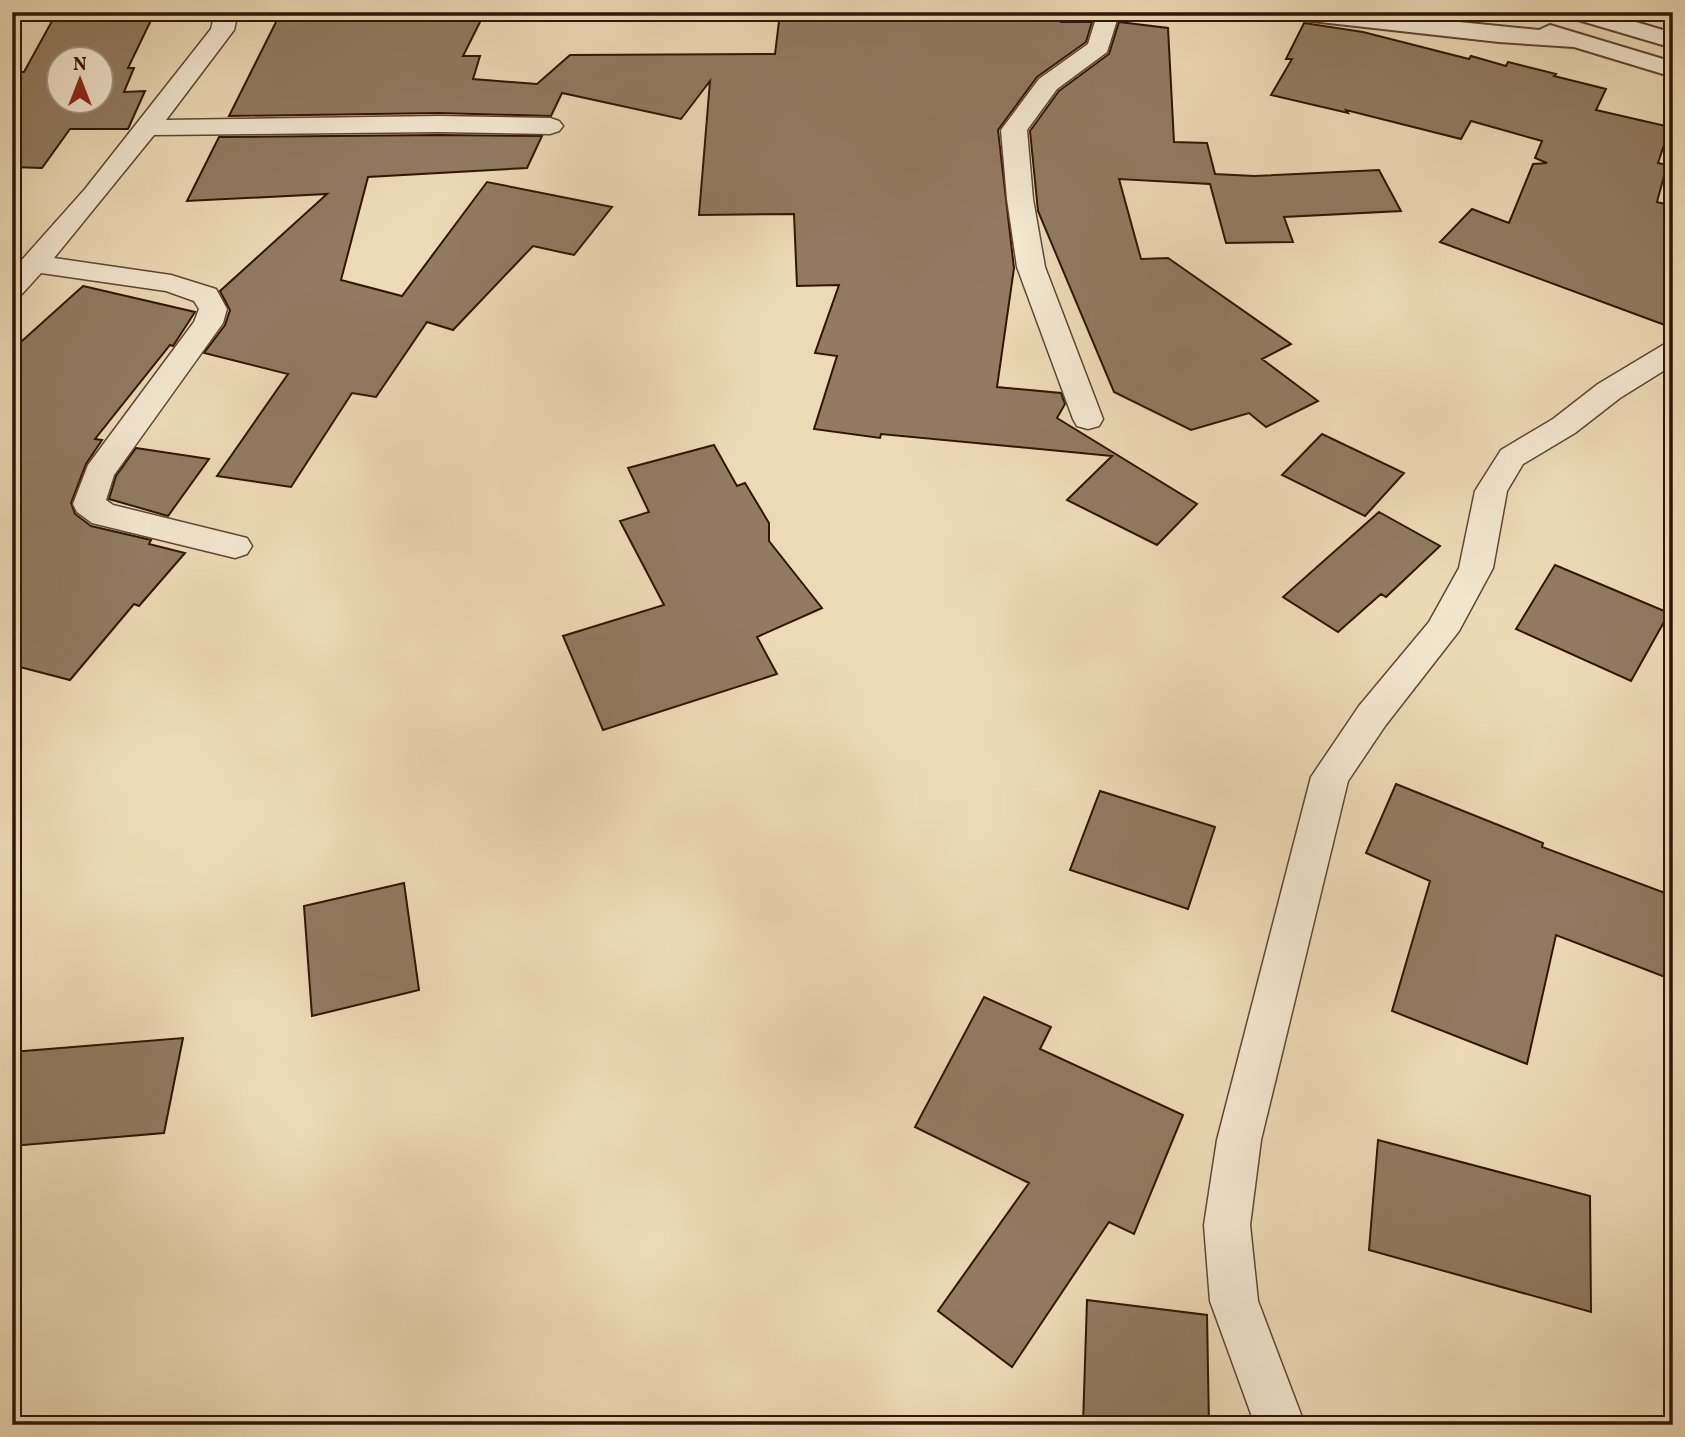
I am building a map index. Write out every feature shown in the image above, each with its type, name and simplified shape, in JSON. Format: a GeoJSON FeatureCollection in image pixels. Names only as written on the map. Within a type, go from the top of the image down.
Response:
{"type":"FeatureCollection","features":[{"type":"Feature","properties":{"kind":"street"},"geometry":{"type":"LineString","coordinates":[[12,288],[74,221],[147,128],[222,30],[228,12]]}},
{"type":"Feature","properties":{"kind":"street"},"geometry":{"type":"LineString","coordinates":[[1061,12],[1151,12]]}},
{"type":"Feature","properties":{"kind":"street"},"geometry":{"type":"LineString","coordinates":[[1293,12],[1499,35],[1574,40]]}},
{"type":"Feature","properties":{"kind":"street"},"geometry":{"type":"LineString","coordinates":[[1492,12],[1673,70]]}},
{"type":"Feature","properties":{"kind":"street"},"geometry":{"type":"LineString","coordinates":[[1576,12],[1673,41]]}},
{"type":"Feature","properties":{"kind":"street"},"geometry":{"type":"LineString","coordinates":[[1088,419],[1031,267],[1020,199],[1014,130],[1048,85],[1099,47],[1108,14]]}},
{"type":"Feature","properties":{"kind":"street"},"geometry":{"type":"LineString","coordinates":[[147,128],[439,124],[550,126]]}},
{"type":"Feature","properties":{"kind":"street"},"geometry":{"type":"LineString","coordinates":[[35,264],[172,284],[206,295],[213,309],[208,323],[99,473],[89,504],[104,515],[235,546]]}},
{"type":"Feature","properties":{"kind":"street"},"geometry":{"type":"LineString","coordinates":[[1280,1425],[1234,1301],[1227,1225],[1242,1127],[1330,777],[1372,716],[1441,631],[1476,568],[1491,491],[1512,457],[1564,426],[1609,391],[1673,352]]}},
{"type":"Feature","properties":{"kind":"building"},"geometry":{"type":"Polygon","coordinates":[[[57,12],[155,12],[128,68],[134,68],[124,92],[145,91],[128,129],[70,129],[42,168],[12,167],[12,72],[24,72],[57,12]]]}},
{"type":"Feature","properties":{"kind":"building"},"geometry":{"type":"Polygon","coordinates":[[[281,12],[485,12],[463,56],[480,56],[473,79],[537,84],[570,55],[775,54],[780,13],[988,12],[1050,17],[1061,22],[1092,22],[1086,42],[1037,77],[998,130],[1014,268],[997,387],[1061,393],[1065,404],[1057,418],[1197,504],[1157,545],[1067,500],[1112,456],[881,434],[880,438],[814,429],[837,356],[815,353],[839,285],[797,286],[794,214],[699,215],[710,81],[681,119],[562,93],[551,116],[439,113],[229,116],[281,12]]]}},
{"type":"Feature","properties":{"kind":"building"},"geometry":{"type":"Polygon","coordinates":[[[1119,22],[1168,28],[1174,142],[1207,143],[1215,174],[1254,176],[1379,170],[1401,211],[1284,217],[1293,242],[1226,243],[1210,184],[1119,179],[1141,259],[1168,258],[1291,344],[1262,359],[1318,401],[1266,427],[1249,413],[1191,430],[1114,392],[1038,211],[1030,131],[1059,91],[1109,54],[1119,22]]]}},
{"type":"Feature","properties":{"kind":"building"},"geometry":{"type":"Polygon","coordinates":[[[1304,23],[1363,32],[1469,59],[1471,56],[1506,66],[1508,62],[1556,74],[1554,76],[1606,89],[1596,110],[1670,127],[1658,163],[1667,165],[1657,202],[1673,206],[1673,328],[1440,242],[1472,209],[1509,223],[1533,164],[1547,163],[1535,158],[1542,141],[1471,121],[1461,139],[1346,110],[1348,113],[1271,95],[1292,59],[1286,59],[1304,23]]]}},
{"type":"Feature","properties":{"kind":"building"},"geometry":{"type":"Polygon","coordinates":[[[542,136],[527,168],[368,177],[341,280],[402,296],[487,182],[612,207],[574,255],[533,246],[453,330],[427,322],[376,397],[352,393],[291,487],[217,476],[288,374],[204,353],[225,325],[230,310],[220,291],[327,194],[187,201],[219,137],[542,136]]]}},
{"type":"Feature","properties":{"kind":"building"},"geometry":{"type":"Polygon","coordinates":[[[83,286],[195,312],[173,346],[170,345],[95,439],[102,440],[86,464],[71,503],[75,514],[91,526],[151,540],[149,544],[185,553],[139,606],[134,604],[70,680],[12,665],[12,350],[83,286]]]}},
{"type":"Feature","properties":{"kind":"building"},"geometry":{"type":"Polygon","coordinates":[[[1322,434],[1404,473],[1365,516],[1282,475],[1322,434]]]}},
{"type":"Feature","properties":{"kind":"building"},"geometry":{"type":"Polygon","coordinates":[[[714,445],[737,486],[745,483],[769,523],[769,541],[822,608],[757,637],[777,674],[603,730],[563,636],[664,605],[620,521],[649,512],[628,468],[714,445]]]}},
{"type":"Feature","properties":{"kind":"building"},"geometry":{"type":"Polygon","coordinates":[[[136,448],[209,459],[168,516],[109,499],[116,476],[136,448]]]}},
{"type":"Feature","properties":{"kind":"building"},"geometry":{"type":"Polygon","coordinates":[[[1379,512],[1440,546],[1386,597],[1381,594],[1338,632],[1283,597],[1379,512]]]}},
{"type":"Feature","properties":{"kind":"building"},"geometry":{"type":"Polygon","coordinates":[[[1555,565],[1669,613],[1631,681],[1516,629],[1555,565]]]}},
{"type":"Feature","properties":{"kind":"building"},"geometry":{"type":"Polygon","coordinates":[[[1396,784],[1543,843],[1542,847],[1673,896],[1673,980],[1556,935],[1527,1064],[1392,1011],[1430,881],[1366,853],[1396,784]]]}},
{"type":"Feature","properties":{"kind":"building"},"geometry":{"type":"Polygon","coordinates":[[[1100,791],[1215,827],[1188,909],[1070,870],[1100,791]]]}},
{"type":"Feature","properties":{"kind":"building"},"geometry":{"type":"Polygon","coordinates":[[[404,883],[419,990],[312,1016],[304,906],[404,883]]]}},
{"type":"Feature","properties":{"kind":"building"},"geometry":{"type":"Polygon","coordinates":[[[984,997],[1051,1027],[1040,1049],[1183,1115],[1134,1234],[1109,1222],[1012,1367],[938,1311],[1029,1183],[915,1127],[984,997]]]}},
{"type":"Feature","properties":{"kind":"building"},"geometry":{"type":"Polygon","coordinates":[[[183,1038],[164,1133],[12,1146],[12,1052],[183,1038]]]}},
{"type":"Feature","properties":{"kind":"building"},"geometry":{"type":"Polygon","coordinates":[[[1378,1140],[1590,1196],[1591,1312],[1369,1250],[1378,1140]]]}},
{"type":"Feature","properties":{"kind":"building"},"geometry":{"type":"Polygon","coordinates":[[[1087,1300],[1207,1315],[1209,1425],[1083,1425],[1087,1300]]]}}]}
